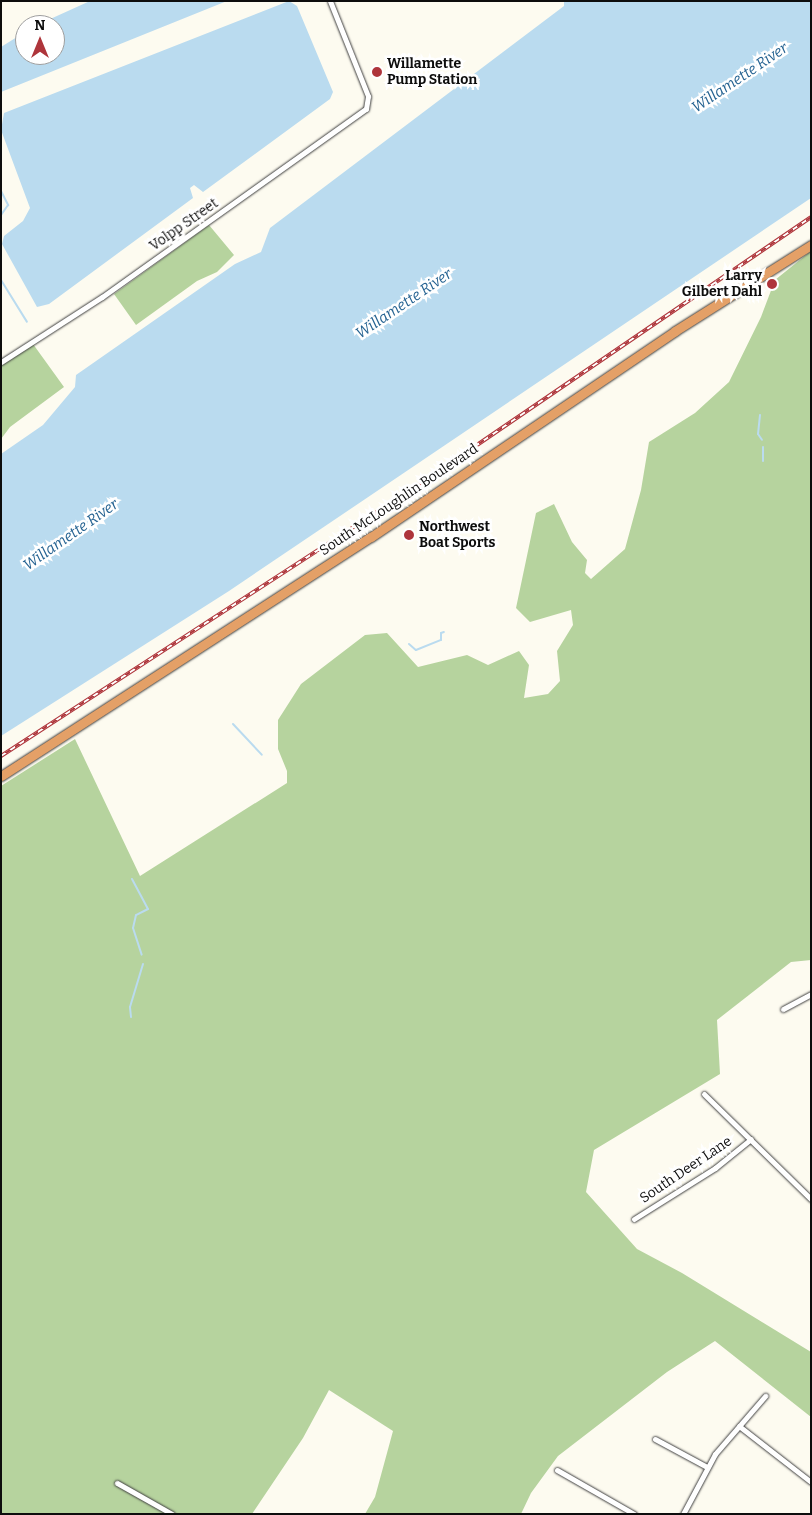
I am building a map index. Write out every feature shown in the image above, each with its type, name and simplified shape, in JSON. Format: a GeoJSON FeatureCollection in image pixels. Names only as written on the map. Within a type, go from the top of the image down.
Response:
{"type":"FeatureCollection","features":[{"type":"Feature","properties":{"kind":"highway","name":"South McLoughlin Boulevard"},"geometry":{"type":"LineString","coordinates":[[1,776],[371,536],[667,336],[811,245]]}},
{"type":"Feature","properties":{"kind":"street","name":"Volpp Street"},"geometry":{"type":"LineString","coordinates":[[1,362],[87,307],[366,109],[368,96],[330,1]]}},
{"type":"Feature","properties":{"kind":"street"},"geometry":{"type":"LineString","coordinates":[[783,1009],[811,994]]}},
{"type":"Feature","properties":{"kind":"street"},"geometry":{"type":"LineString","coordinates":[[704,1094],[811,1199]]}},
{"type":"Feature","properties":{"kind":"street","name":"South Deer Lane"},"geometry":{"type":"LineString","coordinates":[[634,1219],[715,1168],[751,1139]]}},
{"type":"Feature","properties":{"kind":"street"},"geometry":{"type":"LineString","coordinates":[[683,1514],[707,1468],[765,1396]]}},
{"type":"Feature","properties":{"kind":"street"},"geometry":{"type":"LineString","coordinates":[[739,1426],[811,1482]]}},
{"type":"Feature","properties":{"kind":"street"},"geometry":{"type":"LineString","coordinates":[[655,1439],[707,1468]]}},
{"type":"Feature","properties":{"kind":"street"},"geometry":{"type":"LineString","coordinates":[[557,1470],[634,1514]]}},
{"type":"Feature","properties":{"kind":"street"},"geometry":{"type":"LineString","coordinates":[[117,1483],[172,1514]]}},
{"type":"Feature","properties":{"kind":"green space"},"geometry":{"type":"Polygon","coordinates":[[[209,225],[234,255],[217,272],[197,281],[136,325],[114,294],[209,225]]]}},
{"type":"Feature","properties":{"kind":"green space"},"geometry":{"type":"Polygon","coordinates":[[[811,251],[811,960],[791,962],[717,1020],[720,1074],[594,1150],[586,1192],[637,1249],[682,1273],[811,1352],[811,1417],[715,1341],[667,1372],[558,1456],[531,1493],[521,1514],[365,1514],[375,1497],[393,1431],[329,1390],[303,1438],[252,1514],[1,1514],[1,786],[75,739],[140,876],[287,783],[287,771],[278,749],[278,720],[301,684],[365,635],[387,633],[418,667],[467,655],[488,665],[519,651],[529,665],[524,698],[548,694],[560,681],[557,651],[573,625],[571,610],[530,622],[516,608],[536,513],[554,504],[572,542],[587,560],[585,573],[591,579],[625,549],[641,490],[649,442],[695,413],[729,382],[761,317],[775,280],[811,251]]]}},
{"type":"Feature","properties":{"kind":"green space"},"geometry":{"type":"Polygon","coordinates":[[[33,344],[64,387],[10,427],[1,439],[1,366],[33,344]]]}},
{"type":"Feature","properties":{"kind":"water"},"geometry":{"type":"Polygon","coordinates":[[[90,1],[227,1],[1,92],[1,47],[15,38],[15,65],[65,65],[65,15],[59,15],[90,1]]]}},
{"type":"Feature","properties":{"kind":"water"},"geometry":{"type":"Polygon","coordinates":[[[289,1],[297,6],[333,92],[330,99],[203,192],[194,185],[190,188],[193,198],[49,304],[37,307],[2,244],[4,236],[23,221],[30,208],[1,130],[4,113],[289,1]]]}},
{"type":"Feature","properties":{"kind":"water","name":"Willamette River"},"geometry":{"type":"Polygon","coordinates":[[[564,1],[811,1],[811,198],[229,591],[1,736],[1,454],[43,425],[75,387],[76,375],[235,264],[261,252],[270,228],[564,6],[564,1]]]}},
{"type":"Feature","properties":{"kind":"waterway"},"geometry":{"type":"LineString","coordinates":[[1,191],[8,205],[1,215]]}},
{"type":"Feature","properties":{"kind":"waterway"},"geometry":{"type":"LineString","coordinates":[[1,280],[27,322]]}},
{"type":"Feature","properties":{"kind":"waterway"},"geometry":{"type":"LineString","coordinates":[[760,415],[758,434],[762,440]]}},
{"type":"Feature","properties":{"kind":"waterway"},"geometry":{"type":"LineString","coordinates":[[763,447],[763,461]]}},
{"type":"Feature","properties":{"kind":"waterway"},"geometry":{"type":"LineString","coordinates":[[409,644],[416,650],[441,640],[441,633],[444,632]]}},
{"type":"Feature","properties":{"kind":"waterway"},"geometry":{"type":"LineString","coordinates":[[233,724],[262,755]]}},
{"type":"Feature","properties":{"kind":"waterway"},"geometry":{"type":"LineString","coordinates":[[132,879],[148,909],[136,915],[133,928],[142,955]]}},
{"type":"Feature","properties":{"kind":"waterway"},"geometry":{"type":"LineString","coordinates":[[131,1017],[130,1007],[143,964]]}},
{"type":"Feature","properties":{"kind":"railway"},"geometry":{"type":"LineString","coordinates":[[1,756],[411,490],[811,217]]}},
{"type":"Feature","properties":{"kind":"place","name":"Willamette Pump Station"},"geometry":{"type":"Point","coordinates":[377,72]}},
{"type":"Feature","properties":{"kind":"place","name":"Larry Gilbert Dahl"},"geometry":{"type":"Point","coordinates":[772,284]}},
{"type":"Feature","properties":{"kind":"place","name":"Northwest Boat Sports"},"geometry":{"type":"Point","coordinates":[409,535]}}]}
